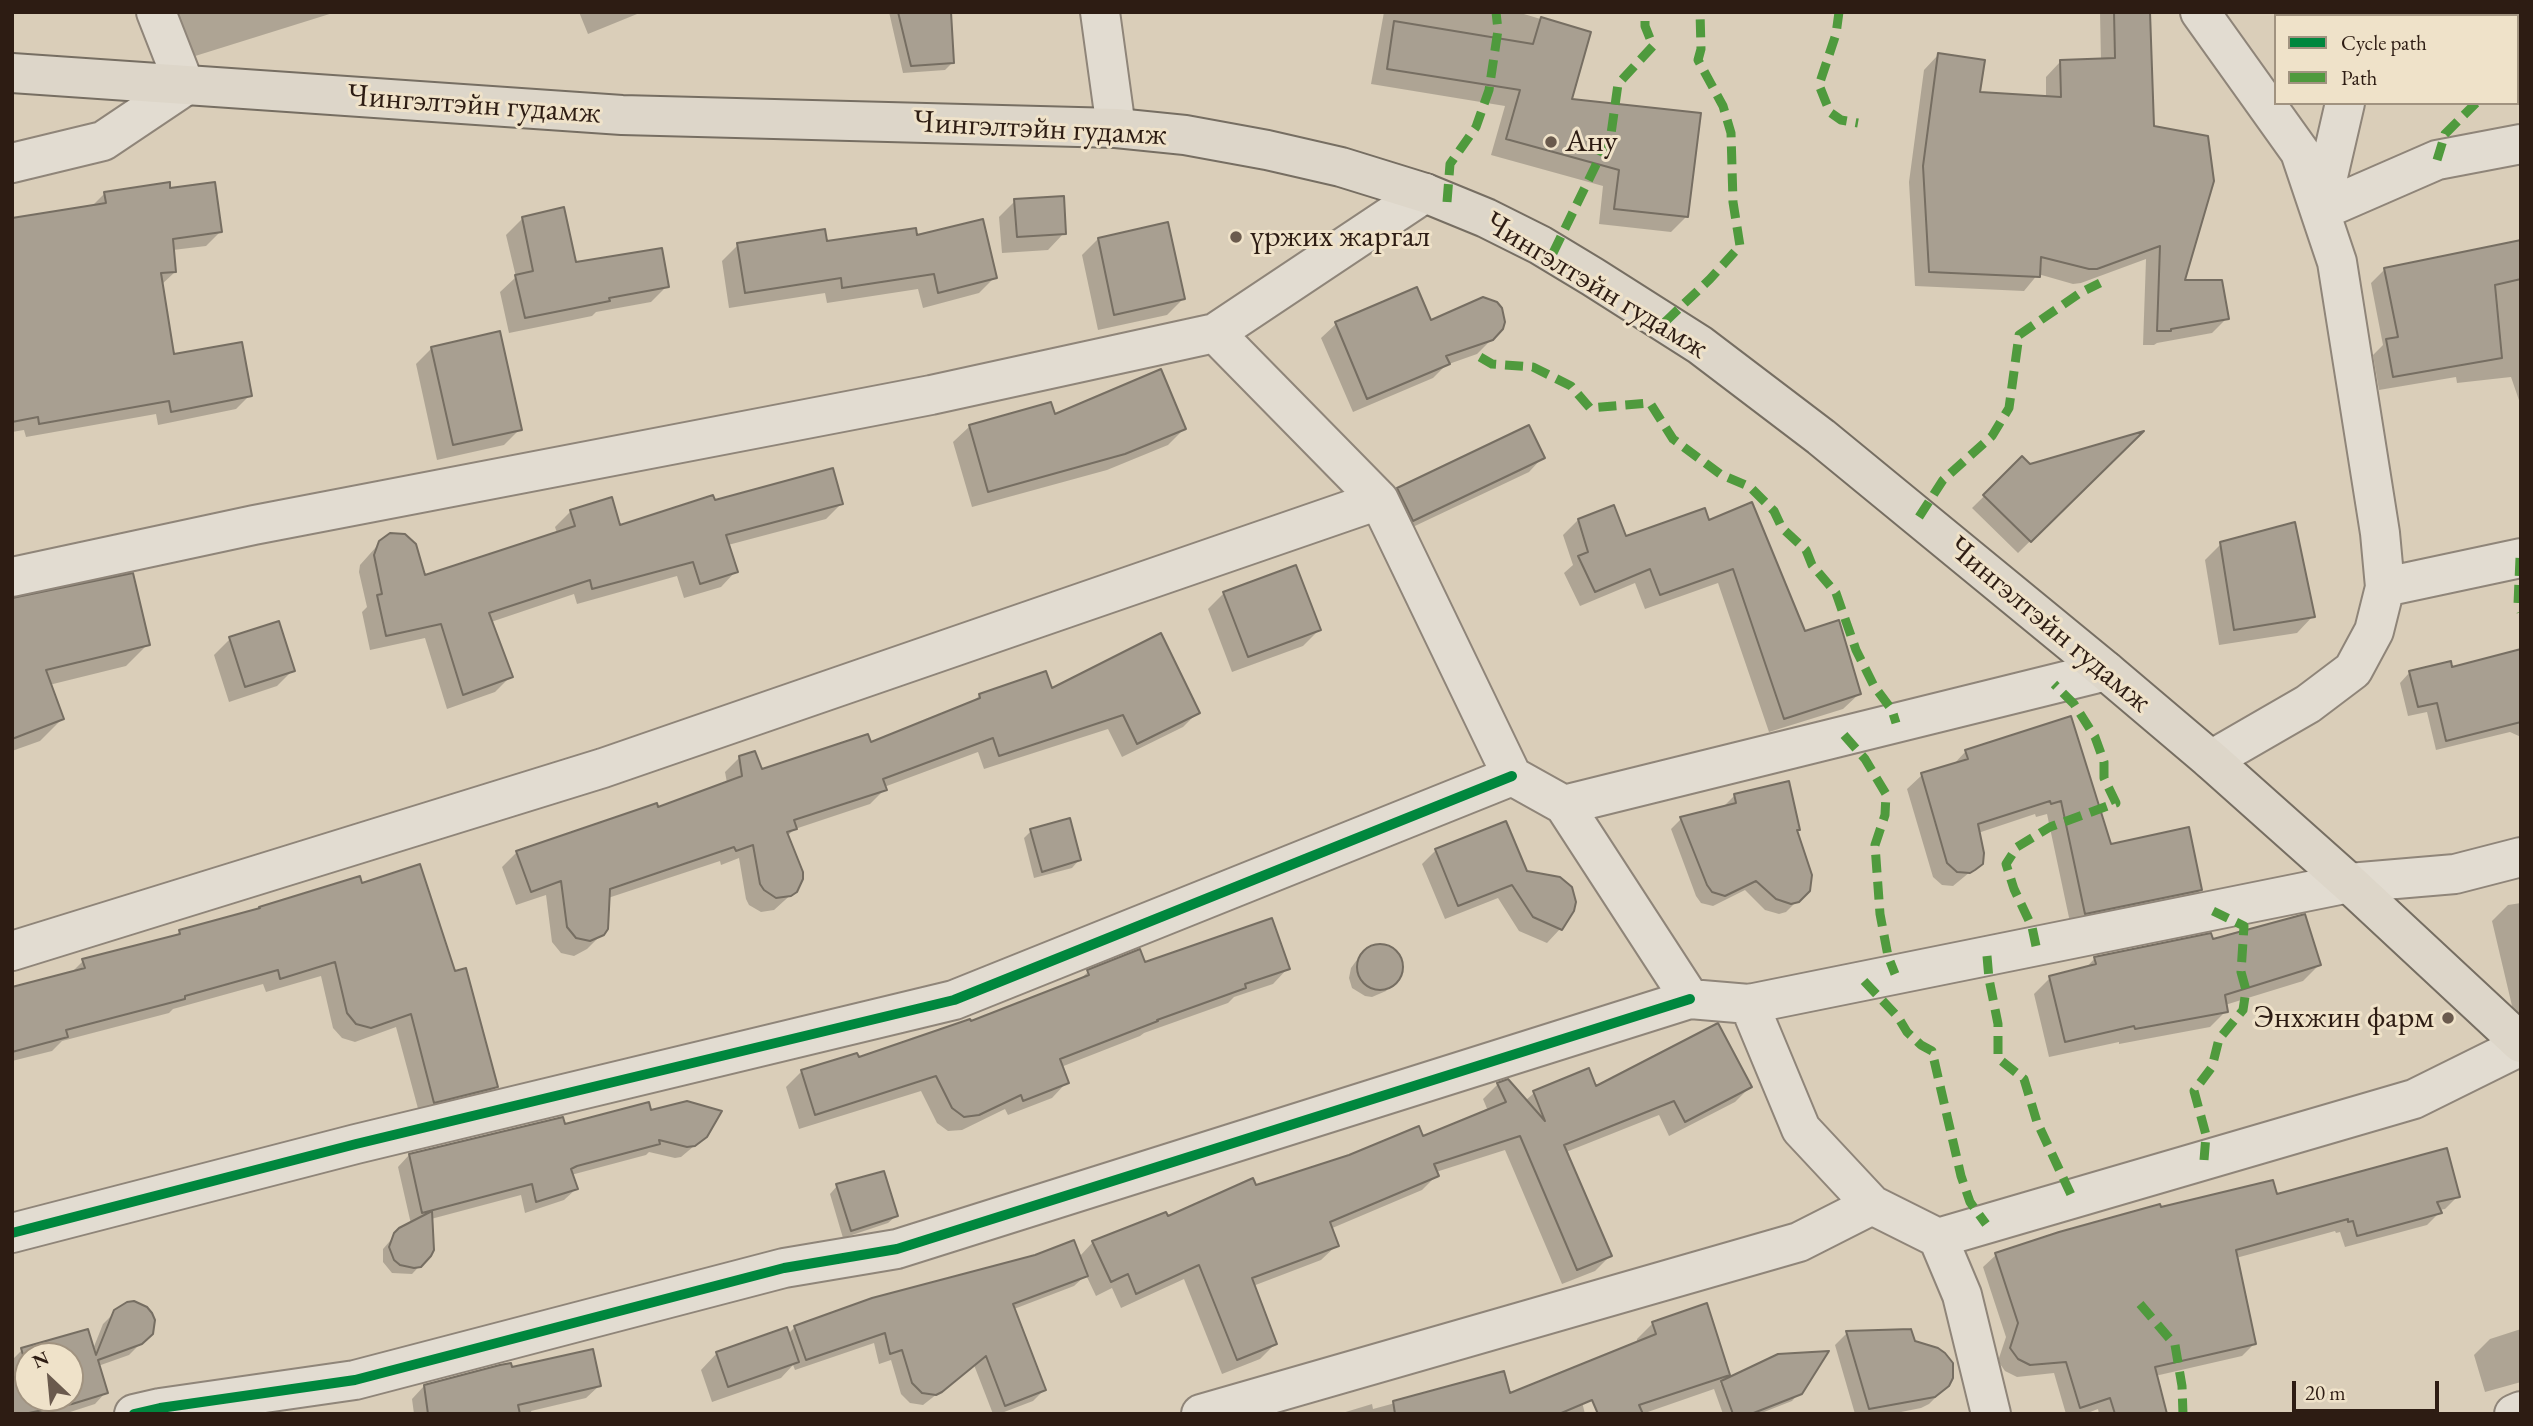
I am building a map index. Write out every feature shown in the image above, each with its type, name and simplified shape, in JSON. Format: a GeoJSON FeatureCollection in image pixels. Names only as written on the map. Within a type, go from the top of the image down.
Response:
{"type":"FeatureCollection","features":[{"type":"Feature","properties":{"kind":"main road","name":"Чингэлтэйн гудамж"},"geometry":{"type":"LineString","coordinates":[[12,73],[622,115],[1116,128],[1185,135],[1267,150],[1341,167],[1425,193],[1486,218],[1540,246],[1634,302],[1700,345],[1821,437],[2211,760],[2521,1044]]}},
{"type":"Feature","properties":{"kind":"street"},"geometry":{"type":"LineString","coordinates":[[12,163],[103,141],[185,86],[156,12]]}},
{"type":"Feature","properties":{"kind":"street"},"geometry":{"type":"LineString","coordinates":[[1100,12],[1116,128]]}},
{"type":"Feature","properties":{"kind":"street"},"geometry":{"type":"LineString","coordinates":[[2200,12],[2300,152],[2337,262],[2380,533],[2385,587],[2374,631],[2353,670],[2308,704],[2211,760]]}},
{"type":"Feature","properties":{"kind":"street"},"geometry":{"type":"LineString","coordinates":[[2320,211],[2345,105]]}},
{"type":"Feature","properties":{"kind":"street"},"geometry":{"type":"LineString","coordinates":[[2320,211],[2437,160],[2521,144]]}},
{"type":"Feature","properties":{"kind":"street"},"geometry":{"type":"LineString","coordinates":[[12,577],[254,525],[931,395],[1215,333],[1425,193]]}},
{"type":"Feature","properties":{"kind":"street"},"geometry":{"type":"LineString","coordinates":[[1215,333],[1379,500],[1512,776],[1564,805],[1690,999]]}},
{"type":"Feature","properties":{"kind":"street"},"geometry":{"type":"LineString","coordinates":[[12,951],[603,768],[1379,500]]}},
{"type":"Feature","properties":{"kind":"street"},"geometry":{"type":"LineString","coordinates":[[2385,587],[2521,558]]}},
{"type":"Feature","properties":{"kind":"street"},"geometry":{"type":"LineString","coordinates":[[1564,805],[2106,671]]}},
{"type":"Feature","properties":{"kind":"street"},"geometry":{"type":"LineString","coordinates":[[12,1233],[356,1144],[954,1000],[1512,776]]}},
{"type":"Feature","properties":{"kind":"street"},"geometry":{"type":"LineString","coordinates":[[134,1414],[355,1380],[784,1268],[897,1249],[1690,999],[1749,1004],[2348,883],[2455,874],[2521,857]]}},
{"type":"Feature","properties":{"kind":"street"},"geometry":{"type":"LineString","coordinates":[[1749,1004],[1801,1129],[1872,1205],[1938,1238],[1962,1295],[1992,1414]]}},
{"type":"Feature","properties":{"kind":"street"},"geometry":{"type":"LineString","coordinates":[[1938,1238],[2414,1099],[2521,1044]]}},
{"type":"Feature","properties":{"kind":"street"},"geometry":{"type":"LineString","coordinates":[[1201,1414],[1799,1242],[1872,1205]]}},
{"type":"Feature","properties":{"kind":"street"},"geometry":{"type":"LineString","coordinates":[[2514,1414],[2521,1411]]}},
{"type":"Feature","properties":{"kind":"building"},"geometry":{"type":"Polygon","coordinates":[[[898,12],[951,12],[954,63],[911,66],[898,12]]]}},
{"type":"Feature","properties":{"kind":"building"},"geometry":{"type":"Polygon","coordinates":[[[2114,12],[2150,12],[2154,126],[2208,136],[2214,181],[2185,280],[2222,280],[2229,319],[2171,331],[2157,331],[2160,246],[2097,269],[2041,257],[2040,277],[1929,272],[1923,166],[1938,53],[1985,60],[1980,92],[2061,97],[2060,60],[2115,58],[2114,12]]]}},
{"type":"Feature","properties":{"kind":"building"},"geometry":{"type":"Polygon","coordinates":[[[1541,17],[1591,32],[1572,99],[1701,113],[1688,217],[1614,209],[1619,170],[1506,139],[1520,90],[1387,69],[1394,21],[1533,44],[1541,17]]]}},
{"type":"Feature","properties":{"kind":"building"},"geometry":{"type":"Polygon","coordinates":[[[170,182],[170,188],[215,182],[222,232],[173,239],[176,272],[161,273],[174,354],[242,342],[252,396],[171,412],[169,401],[39,424],[38,417],[12,422],[12,218],[106,203],[104,192],[170,182]]]}},
{"type":"Feature","properties":{"kind":"building"},"geometry":{"type":"Polygon","coordinates":[[[1064,196],[1066,234],[1017,237],[1014,199],[1064,196]]]}},
{"type":"Feature","properties":{"kind":"building"},"geometry":{"type":"Polygon","coordinates":[[[564,207],[576,262],[662,248],[669,287],[525,318],[515,275],[533,271],[522,217],[564,207]]]}},
{"type":"Feature","properties":{"kind":"building"},"geometry":{"type":"Polygon","coordinates":[[[983,219],[997,278],[938,293],[934,274],[842,288],[841,278],[745,293],[737,243],[825,229],[827,241],[916,228],[917,235],[983,219]]]}},
{"type":"Feature","properties":{"kind":"building"},"geometry":{"type":"Polygon","coordinates":[[[1168,222],[1185,299],[1114,315],[1098,238],[1168,222]]]}},
{"type":"Feature","properties":{"kind":"building"},"geometry":{"type":"Polygon","coordinates":[[[2521,240],[2521,279],[2495,285],[2502,358],[2393,377],[2386,339],[2398,337],[2384,268],[2521,240]]]}},
{"type":"Feature","properties":{"kind":"building"},"geometry":{"type":"Polygon","coordinates":[[[1417,287],[1431,320],[1483,297],[1497,302],[1502,308],[1505,322],[1503,329],[1493,340],[1446,356],[1450,364],[1367,399],[1335,322],[1417,287]]]}},
{"type":"Feature","properties":{"kind":"building"},"geometry":{"type":"Polygon","coordinates":[[[500,331],[522,430],[453,445],[431,347],[500,331]]]}},
{"type":"Feature","properties":{"kind":"building"},"geometry":{"type":"Polygon","coordinates":[[[1161,369],[1186,429],[1125,454],[988,492],[969,425],[1051,402],[1055,414],[1161,369]]]}},
{"type":"Feature","properties":{"kind":"building"},"geometry":{"type":"Polygon","coordinates":[[[1529,425],[1545,458],[1413,521],[1397,488],[1529,425]]]}},
{"type":"Feature","properties":{"kind":"building"},"geometry":{"type":"Polygon","coordinates":[[[2144,431],[2031,542],[1983,495],[2022,456],[2030,464],[2144,431]]]}},
{"type":"Feature","properties":{"kind":"building"},"geometry":{"type":"Polygon","coordinates":[[[833,468],[843,504],[726,535],[738,572],[700,584],[693,562],[592,589],[590,580],[489,613],[513,677],[463,695],[441,624],[386,636],[377,595],[382,594],[374,555],[379,541],[390,533],[405,534],[416,544],[425,575],[575,526],[570,510],[612,497],[620,525],[713,495],[715,500],[833,468]]]}},
{"type":"Feature","properties":{"kind":"building"},"geometry":{"type":"Polygon","coordinates":[[[1752,502],[1805,631],[1839,620],[1861,694],[1784,719],[1733,569],[1660,595],[1650,569],[1595,592],[1578,556],[1588,552],[1578,519],[1614,505],[1626,536],[1705,508],[1709,520],[1752,502]]]}},
{"type":"Feature","properties":{"kind":"building"},"geometry":{"type":"Polygon","coordinates":[[[2295,522],[2315,617],[2234,630],[2220,542],[2295,522]]]}},
{"type":"Feature","properties":{"kind":"building"},"geometry":{"type":"Polygon","coordinates":[[[1296,565],[1321,630],[1248,657],[1223,592],[1296,565]]]}},
{"type":"Feature","properties":{"kind":"building"},"geometry":{"type":"Polygon","coordinates":[[[133,573],[150,645],[46,670],[64,719],[12,739],[12,598],[133,573]]]}},
{"type":"Feature","properties":{"kind":"building"},"geometry":{"type":"Polygon","coordinates":[[[279,621],[295,671],[245,687],[229,637],[279,621]]]}},
{"type":"Feature","properties":{"kind":"building"},"geometry":{"type":"Polygon","coordinates":[[[1161,633],[1200,713],[1137,744],[1123,715],[999,756],[993,738],[883,779],[887,790],[794,820],[797,829],[787,832],[803,872],[803,879],[797,892],[791,896],[776,898],[764,890],[760,884],[753,845],[736,851],[734,847],[610,889],[608,929],[604,935],[590,941],[576,938],[567,927],[561,881],[531,892],[516,851],[657,803],[658,807],[742,776],[739,756],[755,751],[762,769],[868,734],[871,742],[980,698],[979,694],[1046,671],[1052,688],[1161,633]]]}},
{"type":"Feature","properties":{"kind":"building"},"geometry":{"type":"Polygon","coordinates":[[[2521,649],[2521,722],[2446,741],[2437,703],[2418,707],[2409,671],[2451,661],[2452,667],[2521,649]]]}},
{"type":"Feature","properties":{"kind":"building"},"geometry":{"type":"Polygon","coordinates":[[[2071,716],[2111,844],[2189,827],[2202,890],[2085,914],[2061,801],[2051,804],[2050,801],[1978,824],[1984,853],[1983,864],[1970,873],[1957,872],[1947,863],[1921,773],[1968,759],[1965,750],[2071,716]]]}},
{"type":"Feature","properties":{"kind":"building"},"geometry":{"type":"Polygon","coordinates":[[[1789,781],[1800,830],[1797,830],[1812,875],[1810,891],[1799,902],[1791,904],[1776,899],[1756,881],[1725,896],[1712,892],[1680,817],[1736,803],[1734,794],[1789,781]]]}},
{"type":"Feature","properties":{"kind":"building"},"geometry":{"type":"Polygon","coordinates":[[[1070,818],[1081,860],[1042,872],[1030,829],[1070,818]]]}},
{"type":"Feature","properties":{"kind":"building"},"geometry":{"type":"Polygon","coordinates":[[[1506,821],[1527,871],[1560,877],[1572,887],[1576,902],[1574,911],[1562,930],[1533,917],[1512,885],[1458,906],[1435,849],[1506,821]]]}},
{"type":"Feature","properties":{"kind":"building"},"geometry":{"type":"Polygon","coordinates":[[[420,864],[455,971],[466,968],[498,1087],[434,1103],[411,1014],[371,1028],[356,1024],[347,1013],[335,962],[280,979],[278,970],[185,996],[185,999],[66,1030],[68,1037],[12,1052],[12,987],[85,968],[82,959],[180,934],[179,930],[360,876],[362,883],[420,864]]]}},
{"type":"Feature","properties":{"kind":"building"},"geometry":{"type":"Polygon","coordinates":[[[2305,914],[2321,965],[2225,995],[2228,1012],[2135,1029],[2134,1026],[2065,1042],[2049,976],[2096,964],[2094,957],[2211,933],[2213,939],[2305,914]]]}},
{"type":"Feature","properties":{"kind":"building"},"geometry":{"type":"Polygon","coordinates":[[[1272,918],[1290,969],[1245,984],[1246,988],[1060,1059],[1069,1083],[1023,1101],[1021,1095],[979,1115],[964,1117],[952,1108],[936,1076],[815,1115],[801,1070],[857,1053],[859,1057],[970,1019],[971,1021],[1089,975],[1087,970],[1140,949],[1145,962],[1272,918]]]}},
{"type":"Feature","properties":{"kind":"building"},"geometry":{"type":"Polygon","coordinates":[[[1380,944],[1397,950],[1403,967],[1397,984],[1380,990],[1363,984],[1357,967],[1363,950],[1380,944]]]}},
{"type":"Feature","properties":{"kind":"building"},"geometry":{"type":"Polygon","coordinates":[[[1718,1023],[1752,1087],[1685,1122],[1674,1101],[1564,1145],[1612,1256],[1577,1270],[1520,1136],[1434,1164],[1439,1176],[1330,1222],[1339,1246],[1252,1278],[1277,1344],[1237,1360],[1199,1265],[1136,1294],[1128,1274],[1111,1282],[1092,1241],[1166,1212],[1168,1216],[1253,1178],[1256,1185],[1349,1155],[1419,1126],[1423,1136],[1506,1102],[1497,1083],[1508,1079],[1545,1121],[1533,1091],[1589,1068],[1596,1086],[1718,1023]]]}},
{"type":"Feature","properties":{"kind":"building"},"geometry":{"type":"Polygon","coordinates":[[[687,1101],[722,1111],[707,1137],[695,1146],[687,1147],[659,1140],[660,1144],[577,1166],[571,1169],[578,1189],[536,1202],[532,1184],[422,1213],[409,1154],[563,1117],[565,1124],[649,1102],[651,1110],[687,1101]]]}},
{"type":"Feature","properties":{"kind":"building"},"geometry":{"type":"Polygon","coordinates":[[[2447,1148],[2460,1197],[2437,1202],[2442,1213],[2357,1236],[2353,1221],[2348,1222],[2348,1219],[2236,1250],[2256,1344],[2155,1367],[2167,1414],[2115,1414],[2110,1398],[2080,1408],[2066,1362],[2030,1365],[2018,1359],[2010,1348],[2018,1323],[1995,1253],[2160,1204],[2161,1207],[2273,1180],[2277,1194],[2447,1148]]]}},
{"type":"Feature","properties":{"kind":"building"},"geometry":{"type":"Polygon","coordinates":[[[884,1171],[898,1216],[851,1231],[836,1184],[884,1171]]]}},
{"type":"Feature","properties":{"kind":"building"},"geometry":{"type":"Polygon","coordinates":[[[432,1211],[434,1250],[431,1256],[421,1267],[400,1265],[394,1260],[389,1247],[394,1233],[432,1211]]]}},
{"type":"Feature","properties":{"kind":"building"},"geometry":{"type":"Polygon","coordinates":[[[1074,1240],[1088,1276],[1013,1304],[1046,1390],[1005,1406],[986,1356],[942,1392],[936,1395],[922,1393],[912,1383],[902,1350],[890,1354],[885,1333],[806,1360],[794,1326],[872,1298],[1035,1255],[1074,1240]]]}},
{"type":"Feature","properties":{"kind":"building"},"geometry":{"type":"Polygon","coordinates":[[[134,1301],[147,1307],[152,1313],[155,1320],[153,1334],[142,1344],[98,1360],[108,1393],[84,1400],[84,1342],[42,1342],[88,1329],[96,1355],[114,1310],[134,1301]]]}},
{"type":"Feature","properties":{"kind":"building"},"geometry":{"type":"Polygon","coordinates":[[[1707,1303],[1730,1375],[1639,1405],[1643,1414],[1598,1414],[1592,1400],[1559,1414],[1395,1414],[1393,1401],[1504,1371],[1510,1393],[1656,1334],[1652,1322],[1707,1303]]]}},
{"type":"Feature","properties":{"kind":"building"},"geometry":{"type":"Polygon","coordinates":[[[787,1327],[799,1362],[728,1387],[716,1352],[787,1327]]]}},
{"type":"Feature","properties":{"kind":"building"},"geometry":{"type":"Polygon","coordinates":[[[1911,1329],[1915,1341],[1938,1348],[1953,1363],[1953,1378],[1949,1386],[1935,1397],[1869,1409],[1846,1331],[1911,1329]]]}},
{"type":"Feature","properties":{"kind":"building"},"geometry":{"type":"Polygon","coordinates":[[[593,1349],[601,1386],[518,1405],[520,1414],[428,1414],[424,1385],[500,1365],[511,1363],[512,1367],[593,1349]]]}},
{"type":"Feature","properties":{"kind":"building"},"geometry":{"type":"Polygon","coordinates":[[[1829,1351],[1802,1394],[1751,1414],[1733,1414],[1721,1381],[1778,1354],[1829,1351]]]}},
{"type":"Feature","properties":{"kind":"building"},"geometry":{"type":"Polygon","coordinates":[[[12,1378],[14,1412],[34,1412],[12,1414],[12,1378]]]}},
{"type":"Feature","properties":{"kind":"marked path"},"geometry":{"type":"LineString","coordinates":[[1447,202],[1450,164],[1476,127],[1489,90],[1498,30],[1496,12]]}},
{"type":"Feature","properties":{"kind":"marked path"},"geometry":{"type":"LineString","coordinates":[[1553,253],[1611,134],[1618,84],[1653,46],[1645,26],[1645,12]]}},
{"type":"Feature","properties":{"kind":"marked path"},"geometry":{"type":"LineString","coordinates":[[1665,322],[1740,246],[1733,202],[1731,133],[1723,106],[1698,60],[1701,49],[1700,12]]}},
{"type":"Feature","properties":{"kind":"marked path"},"geometry":{"type":"LineString","coordinates":[[1827,105],[1819,85],[1836,34],[1839,12]]}},
{"type":"Feature","properties":{"kind":"marked path"},"geometry":{"type":"LineString","coordinates":[[2437,160],[2445,134],[2474,105]]}},
{"type":"Feature","properties":{"kind":"marked path"},"geometry":{"type":"LineString","coordinates":[[1831,113],[1841,120],[1858,123]]}},
{"type":"Feature","properties":{"kind":"marked path"},"geometry":{"type":"LineString","coordinates":[[1919,517],[1943,480],[1992,436],[2009,408],[2019,335],[2080,293],[2100,283]]}},
{"type":"Feature","properties":{"kind":"marked path"},"geometry":{"type":"LineString","coordinates":[[1480,357],[1492,364],[1533,367],[1571,386],[1590,408],[1650,403],[1673,439],[1720,474],[1750,487],[1774,511],[1782,528],[1806,550],[1812,565],[1836,593],[1856,650],[1874,686],[1892,710],[1896,723]]}},
{"type":"Feature","properties":{"kind":"marked path"},"geometry":{"type":"LineString","coordinates":[[2520,558],[2518,604],[2521,612]]}},
{"type":"Feature","properties":{"kind":"marked path"},"geometry":{"type":"LineString","coordinates":[[2036,946],[2032,927],[2014,889],[2006,864],[2017,847],[2050,827],[2116,803],[2104,778],[2104,762],[2095,737],[2074,704],[2054,684]]}},
{"type":"Feature","properties":{"kind":"marked path"},"geometry":{"type":"LineString","coordinates":[[1844,735],[1865,759],[1886,794],[1885,815],[1875,845],[1880,914],[1888,956],[1895,974]]}},
{"type":"Feature","properties":{"kind":"marked path"},"geometry":{"type":"LineString","coordinates":[[2204,1160],[2206,1135],[2194,1091],[2212,1067],[2219,1039],[2243,1010],[2246,990],[2241,972],[2244,926],[2213,911]]}},
{"type":"Feature","properties":{"kind":"marked path"},"geometry":{"type":"LineString","coordinates":[[1987,956],[1998,1024],[1998,1058],[2024,1079],[2037,1122],[2073,1199]]}},
{"type":"Feature","properties":{"kind":"marked path"},"geometry":{"type":"LineString","coordinates":[[1864,981],[1898,1017],[1907,1032],[1932,1051],[1961,1176],[1970,1202],[1986,1224]]}},
{"type":"Feature","properties":{"kind":"marked path"},"geometry":{"type":"LineString","coordinates":[[2140,1304],[2175,1345],[2182,1386],[2183,1414]]}},
{"type":"Feature","properties":{"kind":"cycle path"},"geometry":{"type":"LineString","coordinates":[[12,1233],[356,1144],[954,1000],[1512,776]]}},
{"type":"Feature","properties":{"kind":"cycle path"},"geometry":{"type":"LineString","coordinates":[[134,1414],[355,1380],[784,1268],[897,1249],[1690,999]]}},
{"type":"Feature","properties":{"kind":"place","name":"Ану"},"geometry":{"type":"Point","coordinates":[1551,142]}},
{"type":"Feature","properties":{"kind":"place","name":"үржих жаргал"},"geometry":{"type":"Point","coordinates":[1236,237]}},
{"type":"Feature","properties":{"kind":"place","name":"Энхжин фарм"},"geometry":{"type":"Point","coordinates":[2448,1018]}}]}
